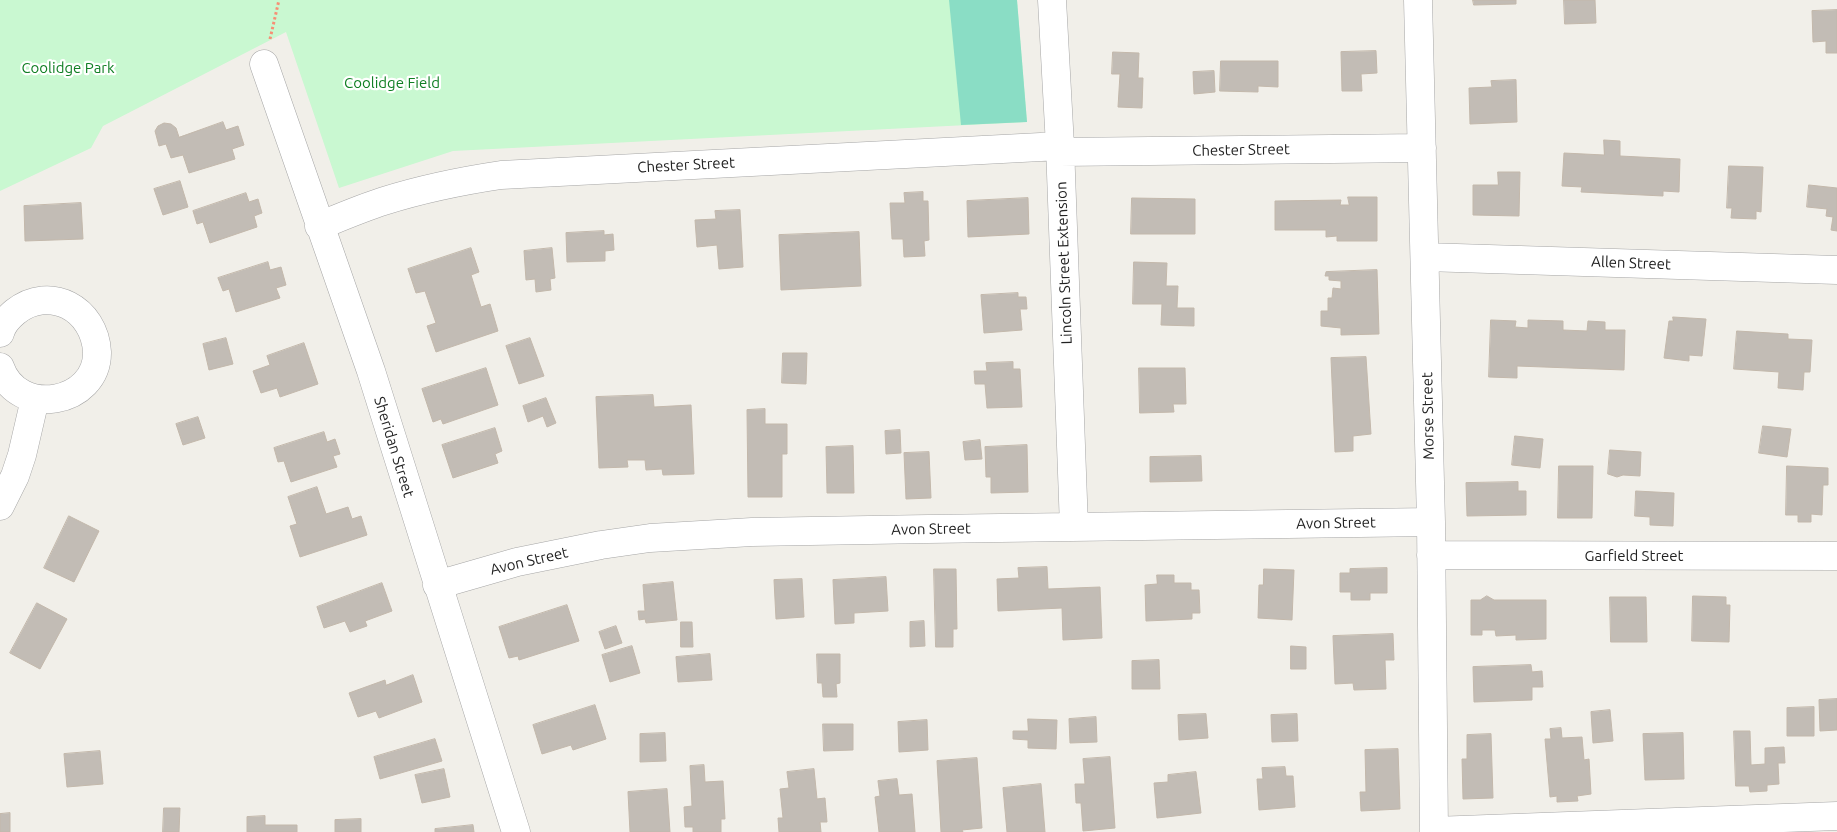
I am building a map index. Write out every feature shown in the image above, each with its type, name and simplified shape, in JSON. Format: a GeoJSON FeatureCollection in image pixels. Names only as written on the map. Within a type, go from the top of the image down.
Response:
{"type":"FeatureCollection","features":[{"type":"Feature","properties":{"kind":"street","name":"Lincoln Street Extension"},"geometry":{"type":"LineString","coordinates":[[1052,0],[1060,149],[1074,527]]}},
{"type":"Feature","properties":{"kind":"street","name":"Morse Street"},"geometry":{"type":"LineString","coordinates":[[1418,0],[1431,522],[1434,831]]}},
{"type":"Feature","properties":{"kind":"street","name":"Sheridan Street"},"geometry":{"type":"LineString","coordinates":[[264,64],[371,371],[516,832]]}},
{"type":"Feature","properties":{"kind":"street","name":"Chester Street"},"geometry":{"type":"LineString","coordinates":[[319,226],[382,201],[424,189],[467,180],[501,176],[1060,149],[1422,148]]}},
{"type":"Feature","properties":{"kind":"street","name":"Allen Street"},"geometry":{"type":"LineString","coordinates":[[1425,257],[1837,270]]}},
{"type":"Feature","properties":{"kind":"street"},"geometry":{"type":"LineString","coordinates":[[0,333],[11,315],[22,306],[48,300],[59,302],[71,307],[82,315],[91,327],[95,338],[97,354],[93,370],[84,384],[68,395],[51,400],[35,399],[23,394],[11,385],[0,367]]}},
{"type":"Feature","properties":{"kind":"street"},"geometry":{"type":"LineString","coordinates":[[0,506],[15,476],[35,399]]}},
{"type":"Feature","properties":{"kind":"street","name":"Avon Street"},"geometry":{"type":"LineString","coordinates":[[437,584],[517,562],[650,538],[752,532],[1431,522]]}},
{"type":"Feature","properties":{"kind":"street","name":"Garfield Street"},"geometry":{"type":"LineString","coordinates":[[1431,555],[1837,556]]}},
{"type":"Feature","properties":{"kind":"street"},"geometry":{"type":"LineString","coordinates":[[1434,831],[1676,827],[1837,816]]}},
{"type":"Feature","properties":{"kind":"path"},"geometry":{"type":"LineString","coordinates":[[264,64],[280,0]]}},
{"type":"Feature","properties":{"kind":"green space","name":"Coolidge Field"},"geometry":{"type":"Polygon","coordinates":[[[0,0],[1017,0],[1027,122],[453,151],[339,188],[286,32],[103,126],[91,148],[0,191],[0,0]]]}},
{"type":"Feature","properties":{"kind":"green space"},"geometry":{"type":"Polygon","coordinates":[[[949,0],[1017,0],[1027,122],[961,125],[949,0]]]}},
{"type":"Feature","properties":{"kind":"building"},"geometry":{"type":"Polygon","coordinates":[[[1473,0],[1516,0],[1516,4],[1474,5],[1473,0]]]}},
{"type":"Feature","properties":{"kind":"building"},"geometry":{"type":"Polygon","coordinates":[[[1564,0],[1595,0],[1596,23],[1565,24],[1564,0]]]}},
{"type":"Feature","properties":{"kind":"building"},"geometry":{"type":"Polygon","coordinates":[[[1837,10],[1837,53],[1826,53],[1826,41],[1813,42],[1812,11],[1837,10]]]}},
{"type":"Feature","properties":{"kind":"building"},"geometry":{"type":"Polygon","coordinates":[[[1376,51],[1377,73],[1361,74],[1362,91],[1342,91],[1341,52],[1376,51]]]}},
{"type":"Feature","properties":{"kind":"building"},"geometry":{"type":"Polygon","coordinates":[[[1113,52],[1139,53],[1138,78],[1143,78],[1142,108],[1118,107],[1120,74],[1112,74],[1113,52]]]}},
{"type":"Feature","properties":{"kind":"building"},"geometry":{"type":"Polygon","coordinates":[[[1221,61],[1278,61],[1278,87],[1258,86],[1258,92],[1220,91],[1221,61]]]}},
{"type":"Feature","properties":{"kind":"building"},"geometry":{"type":"Polygon","coordinates":[[[1214,71],[1215,92],[1194,94],[1193,72],[1214,71]]]}},
{"type":"Feature","properties":{"kind":"building"},"geometry":{"type":"Polygon","coordinates":[[[1516,80],[1517,122],[1470,124],[1469,88],[1492,87],[1491,81],[1516,80]]]}},
{"type":"Feature","properties":{"kind":"building"},"geometry":{"type":"Polygon","coordinates":[[[223,122],[226,130],[238,126],[244,145],[232,149],[235,159],[189,173],[183,155],[171,158],[166,144],[159,146],[155,131],[158,126],[164,123],[171,124],[176,128],[179,137],[223,122]]]}},
{"type":"Feature","properties":{"kind":"building"},"geometry":{"type":"Polygon","coordinates":[[[1604,140],[1620,141],[1620,156],[1680,159],[1679,192],[1663,191],[1663,196],[1581,192],[1582,187],[1562,186],[1564,153],[1604,155],[1604,140]]]}},
{"type":"Feature","properties":{"kind":"building"},"geometry":{"type":"Polygon","coordinates":[[[1729,166],[1763,167],[1761,212],[1756,211],[1756,219],[1731,218],[1732,208],[1727,208],[1729,166]]]}},
{"type":"Feature","properties":{"kind":"building"},"geometry":{"type":"Polygon","coordinates":[[[1498,172],[1520,172],[1519,216],[1473,215],[1473,185],[1498,185],[1498,172]]]}},
{"type":"Feature","properties":{"kind":"building"},"geometry":{"type":"Polygon","coordinates":[[[180,181],[188,207],[163,215],[154,189],[180,181]]]}},
{"type":"Feature","properties":{"kind":"building"},"geometry":{"type":"Polygon","coordinates":[[[1809,185],[1837,188],[1837,231],[1831,230],[1833,217],[1826,216],[1827,209],[1807,207],[1809,185]]]}},
{"type":"Feature","properties":{"kind":"building"},"geometry":{"type":"Polygon","coordinates":[[[923,192],[923,201],[928,201],[929,240],[924,241],[925,256],[904,257],[903,239],[892,239],[890,203],[905,203],[904,193],[923,192]]]}},
{"type":"Feature","properties":{"kind":"building"},"geometry":{"type":"Polygon","coordinates":[[[246,193],[249,202],[258,199],[262,213],[254,216],[257,227],[210,243],[203,222],[197,224],[193,211],[246,193]]]}},
{"type":"Feature","properties":{"kind":"building"},"geometry":{"type":"Polygon","coordinates":[[[1348,197],[1377,197],[1377,241],[1337,241],[1337,236],[1326,237],[1326,230],[1275,230],[1275,201],[1341,200],[1340,205],[1349,205],[1348,197]]]}},
{"type":"Feature","properties":{"kind":"building"},"geometry":{"type":"Polygon","coordinates":[[[1028,198],[1029,234],[968,237],[967,201],[1028,198]]]}},
{"type":"Feature","properties":{"kind":"building"},"geometry":{"type":"Polygon","coordinates":[[[1132,198],[1195,199],[1195,234],[1131,234],[1132,198]]]}},
{"type":"Feature","properties":{"kind":"building"},"geometry":{"type":"Polygon","coordinates":[[[81,203],[83,239],[25,241],[24,206],[81,203]]]}},
{"type":"Feature","properties":{"kind":"building"},"geometry":{"type":"Polygon","coordinates":[[[740,210],[743,267],[719,269],[717,245],[697,247],[695,220],[716,219],[715,211],[740,210]]]}},
{"type":"Feature","properties":{"kind":"building"},"geometry":{"type":"Polygon","coordinates":[[[604,231],[604,235],[613,234],[614,250],[605,251],[605,261],[567,262],[566,233],[604,231]]]}},
{"type":"Feature","properties":{"kind":"building"},"geometry":{"type":"Polygon","coordinates":[[[859,232],[861,286],[781,290],[779,235],[859,232]]]}},
{"type":"Feature","properties":{"kind":"building"},"geometry":{"type":"Polygon","coordinates":[[[471,248],[479,272],[471,275],[481,307],[490,304],[498,331],[436,352],[427,326],[436,323],[425,291],[416,293],[408,269],[471,248]]]}},
{"type":"Feature","properties":{"kind":"building"},"geometry":{"type":"Polygon","coordinates":[[[552,248],[555,278],[550,279],[551,290],[536,292],[535,279],[526,280],[524,251],[552,248]]]}},
{"type":"Feature","properties":{"kind":"building"},"geometry":{"type":"Polygon","coordinates":[[[268,262],[270,270],[281,267],[286,285],[276,288],[280,298],[236,312],[229,289],[223,291],[218,278],[268,262]]]}},
{"type":"Feature","properties":{"kind":"building"},"geometry":{"type":"Polygon","coordinates":[[[1134,262],[1167,263],[1166,286],[1178,286],[1177,308],[1194,308],[1194,326],[1161,325],[1162,304],[1133,304],[1134,262]]]}},
{"type":"Feature","properties":{"kind":"building"},"geometry":{"type":"Polygon","coordinates":[[[1377,270],[1379,334],[1341,335],[1341,328],[1321,326],[1321,311],[1328,311],[1328,298],[1332,298],[1333,288],[1341,289],[1341,281],[1329,280],[1329,276],[1325,276],[1326,272],[1377,270]]]}},
{"type":"Feature","properties":{"kind":"building"},"geometry":{"type":"Polygon","coordinates":[[[1018,293],[1018,297],[1026,297],[1027,309],[1020,309],[1022,330],[984,333],[981,295],[1018,293]]]}},
{"type":"Feature","properties":{"kind":"building"},"geometry":{"type":"Polygon","coordinates":[[[1673,317],[1706,319],[1702,356],[1689,355],[1689,361],[1664,358],[1669,321],[1673,321],[1673,317]]]}},
{"type":"Feature","properties":{"kind":"building"},"geometry":{"type":"Polygon","coordinates":[[[1491,320],[1516,321],[1515,327],[1528,328],[1528,320],[1563,321],[1563,330],[1587,331],[1588,321],[1605,322],[1605,330],[1625,330],[1624,370],[1517,366],[1517,378],[1489,377],[1491,320]]]}},
{"type":"Feature","properties":{"kind":"building"},"geometry":{"type":"Polygon","coordinates":[[[1737,331],[1788,334],[1788,339],[1812,340],[1810,372],[1804,372],[1803,390],[1778,388],[1779,372],[1734,369],[1737,331]]]}},
{"type":"Feature","properties":{"kind":"building"},"geometry":{"type":"Polygon","coordinates":[[[226,338],[233,364],[209,370],[203,344],[226,338]]]}},
{"type":"Feature","properties":{"kind":"building"},"geometry":{"type":"Polygon","coordinates":[[[530,338],[544,376],[519,384],[506,346],[530,338]]]}},
{"type":"Feature","properties":{"kind":"building"},"geometry":{"type":"Polygon","coordinates":[[[304,343],[318,384],[280,397],[277,388],[261,393],[253,371],[270,365],[267,356],[304,343]]]}},
{"type":"Feature","properties":{"kind":"building"},"geometry":{"type":"Polygon","coordinates":[[[783,353],[807,353],[806,384],[782,383],[783,353]]]}},
{"type":"Feature","properties":{"kind":"building"},"geometry":{"type":"Polygon","coordinates":[[[1366,357],[1371,434],[1353,436],[1353,451],[1335,452],[1331,358],[1366,357]]]}},
{"type":"Feature","properties":{"kind":"building"},"geometry":{"type":"Polygon","coordinates":[[[1013,362],[1013,369],[1020,369],[1022,407],[987,408],[985,384],[975,384],[974,371],[987,371],[986,363],[1013,362]]]}},
{"type":"Feature","properties":{"kind":"building"},"geometry":{"type":"Polygon","coordinates":[[[486,368],[498,405],[443,424],[441,419],[433,422],[422,389],[486,368]]]}},
{"type":"Feature","properties":{"kind":"building"},"geometry":{"type":"Polygon","coordinates":[[[1139,368],[1185,368],[1186,404],[1173,404],[1174,412],[1140,413],[1139,368]]]}},
{"type":"Feature","properties":{"kind":"building"},"geometry":{"type":"Polygon","coordinates":[[[653,395],[654,407],[691,405],[694,474],[663,475],[662,469],[646,470],[645,460],[627,460],[628,467],[599,468],[596,397],[653,395]]]}},
{"type":"Feature","properties":{"kind":"building"},"geometry":{"type":"Polygon","coordinates":[[[546,398],[556,423],[547,427],[543,416],[528,422],[523,406],[546,398]]]}},
{"type":"Feature","properties":{"kind":"building"},"geometry":{"type":"Polygon","coordinates":[[[765,409],[765,424],[787,424],[787,454],[782,454],[782,497],[748,497],[747,410],[765,409]]]}},
{"type":"Feature","properties":{"kind":"building"},"geometry":{"type":"Polygon","coordinates":[[[198,417],[205,438],[183,445],[176,424],[198,417]]]}},
{"type":"Feature","properties":{"kind":"building"},"geometry":{"type":"Polygon","coordinates":[[[1763,426],[1791,429],[1787,457],[1759,453],[1763,426]]]}},
{"type":"Feature","properties":{"kind":"building"},"geometry":{"type":"Polygon","coordinates":[[[495,428],[502,451],[495,454],[498,463],[453,478],[442,445],[495,428]]]}},
{"type":"Feature","properties":{"kind":"building"},"geometry":{"type":"Polygon","coordinates":[[[900,430],[901,453],[886,454],[885,431],[900,430]]]}},
{"type":"Feature","properties":{"kind":"building"},"geometry":{"type":"Polygon","coordinates":[[[324,432],[327,442],[335,439],[340,454],[333,456],[337,467],[291,482],[284,461],[278,462],[274,448],[324,432]]]}},
{"type":"Feature","properties":{"kind":"building"},"geometry":{"type":"Polygon","coordinates":[[[1515,436],[1543,439],[1540,468],[1512,465],[1515,436]]]}},
{"type":"Feature","properties":{"kind":"building"},"geometry":{"type":"Polygon","coordinates":[[[980,440],[982,459],[965,460],[963,442],[980,440]]]}},
{"type":"Feature","properties":{"kind":"building"},"geometry":{"type":"Polygon","coordinates":[[[1027,445],[1028,492],[991,493],[991,477],[986,477],[985,447],[1027,445]]]}},
{"type":"Feature","properties":{"kind":"building"},"geometry":{"type":"Polygon","coordinates":[[[853,446],[854,493],[827,493],[826,447],[853,446]]]}},
{"type":"Feature","properties":{"kind":"building"},"geometry":{"type":"Polygon","coordinates":[[[1610,450],[1641,452],[1640,476],[1623,475],[1617,477],[1608,474],[1610,450]]]}},
{"type":"Feature","properties":{"kind":"building"},"geometry":{"type":"Polygon","coordinates":[[[929,452],[931,498],[906,499],[904,453],[929,452]]]}},
{"type":"Feature","properties":{"kind":"building"},"geometry":{"type":"Polygon","coordinates":[[[1201,456],[1202,481],[1150,482],[1150,457],[1201,456]]]}},
{"type":"Feature","properties":{"kind":"building"},"geometry":{"type":"Polygon","coordinates":[[[1559,466],[1593,466],[1592,518],[1558,518],[1559,466]]]}},
{"type":"Feature","properties":{"kind":"building"},"geometry":{"type":"Polygon","coordinates":[[[1787,466],[1828,468],[1828,485],[1823,485],[1822,515],[1811,514],[1811,522],[1798,522],[1798,515],[1786,515],[1787,466]]]}},
{"type":"Feature","properties":{"kind":"building"},"geometry":{"type":"Polygon","coordinates":[[[1518,482],[1518,491],[1526,491],[1526,515],[1467,516],[1466,483],[1518,482]]]}},
{"type":"Feature","properties":{"kind":"building"},"geometry":{"type":"Polygon","coordinates":[[[317,487],[326,514],[348,507],[352,519],[361,516],[367,535],[300,557],[290,526],[297,524],[288,497],[317,487]]]}},
{"type":"Feature","properties":{"kind":"building"},"geometry":{"type":"Polygon","coordinates":[[[1636,491],[1674,493],[1673,526],[1650,525],[1650,517],[1635,516],[1636,491]]]}},
{"type":"Feature","properties":{"kind":"building"},"geometry":{"type":"Polygon","coordinates":[[[69,516],[99,531],[74,582],[44,568],[69,516]]]}},
{"type":"Feature","properties":{"kind":"building"},"geometry":{"type":"Polygon","coordinates":[[[1047,567],[1048,589],[1100,587],[1102,638],[1063,640],[1062,608],[998,611],[997,579],[1019,578],[1018,568],[1047,567]]]}},
{"type":"Feature","properties":{"kind":"building"},"geometry":{"type":"Polygon","coordinates":[[[1387,568],[1387,593],[1370,593],[1370,600],[1351,600],[1351,592],[1340,592],[1340,573],[1350,573],[1350,569],[1387,568]]]}},
{"type":"Feature","properties":{"kind":"building"},"geometry":{"type":"Polygon","coordinates":[[[934,569],[956,569],[957,629],[953,629],[953,647],[936,647],[934,569]]]}},
{"type":"Feature","properties":{"kind":"building"},"geometry":{"type":"Polygon","coordinates":[[[1264,569],[1294,570],[1292,620],[1258,618],[1259,585],[1263,585],[1264,569]]]}},
{"type":"Feature","properties":{"kind":"building"},"geometry":{"type":"Polygon","coordinates":[[[1157,575],[1174,575],[1174,583],[1191,583],[1191,590],[1199,590],[1200,613],[1192,613],[1192,619],[1146,621],[1145,585],[1157,584],[1157,575]]]}},
{"type":"Feature","properties":{"kind":"building"},"geometry":{"type":"Polygon","coordinates":[[[886,577],[888,611],[854,613],[854,623],[835,624],[833,580],[886,577]]]}},
{"type":"Feature","properties":{"kind":"building"},"geometry":{"type":"Polygon","coordinates":[[[802,579],[804,617],[776,619],[774,580],[802,579]]]}},
{"type":"Feature","properties":{"kind":"building"},"geometry":{"type":"Polygon","coordinates":[[[673,582],[677,620],[646,623],[645,619],[639,620],[638,611],[645,611],[643,585],[673,582]]]}},
{"type":"Feature","properties":{"kind":"building"},"geometry":{"type":"Polygon","coordinates":[[[382,583],[392,611],[365,621],[367,626],[350,632],[345,621],[324,628],[317,607],[382,583]]]}},
{"type":"Feature","properties":{"kind":"building"},"geometry":{"type":"Polygon","coordinates":[[[1487,596],[1494,600],[1546,600],[1546,639],[1516,640],[1516,635],[1496,636],[1495,630],[1482,630],[1482,635],[1471,635],[1471,600],[1480,600],[1487,596]]]}},
{"type":"Feature","properties":{"kind":"building"},"geometry":{"type":"Polygon","coordinates":[[[1693,596],[1726,597],[1726,605],[1730,605],[1729,642],[1692,641],[1693,596]]]}},
{"type":"Feature","properties":{"kind":"building"},"geometry":{"type":"Polygon","coordinates":[[[1610,597],[1646,597],[1647,642],[1611,642],[1610,597]]]}},
{"type":"Feature","properties":{"kind":"building"},"geometry":{"type":"Polygon","coordinates":[[[37,603],[67,619],[40,669],[10,653],[37,603]]]}},
{"type":"Feature","properties":{"kind":"building"},"geometry":{"type":"Polygon","coordinates":[[[567,605],[579,641],[519,660],[518,656],[509,658],[499,627],[567,605]]]}},
{"type":"Feature","properties":{"kind":"building"},"geometry":{"type":"Polygon","coordinates":[[[924,621],[925,646],[910,647],[910,622],[924,621]]]}},
{"type":"Feature","properties":{"kind":"building"},"geometry":{"type":"Polygon","coordinates":[[[681,622],[692,622],[693,647],[681,647],[681,622]]]}},
{"type":"Feature","properties":{"kind":"building"},"geometry":{"type":"Polygon","coordinates":[[[616,626],[622,643],[605,649],[599,632],[616,626]]]}},
{"type":"Feature","properties":{"kind":"building"},"geometry":{"type":"Polygon","coordinates":[[[1393,634],[1394,660],[1385,660],[1386,689],[1354,690],[1353,683],[1335,684],[1333,636],[1393,634]]]}},
{"type":"Feature","properties":{"kind":"building"},"geometry":{"type":"Polygon","coordinates":[[[632,646],[640,673],[610,682],[602,655],[632,646]]]}},
{"type":"Feature","properties":{"kind":"building"},"geometry":{"type":"Polygon","coordinates":[[[1291,646],[1306,647],[1306,669],[1291,669],[1291,646]]]}},
{"type":"Feature","properties":{"kind":"building"},"geometry":{"type":"Polygon","coordinates":[[[710,654],[712,680],[678,682],[676,657],[710,654]]]}},
{"type":"Feature","properties":{"kind":"building"},"geometry":{"type":"Polygon","coordinates":[[[817,654],[840,654],[840,683],[836,684],[837,697],[823,697],[822,683],[818,683],[817,654]]]}},
{"type":"Feature","properties":{"kind":"building"},"geometry":{"type":"Polygon","coordinates":[[[1159,660],[1160,689],[1132,689],[1132,661],[1159,660]]]}},
{"type":"Feature","properties":{"kind":"building"},"geometry":{"type":"Polygon","coordinates":[[[1531,665],[1532,672],[1542,671],[1543,687],[1532,687],[1532,700],[1474,702],[1473,667],[1531,665]]]}},
{"type":"Feature","properties":{"kind":"building"},"geometry":{"type":"Polygon","coordinates":[[[413,675],[422,702],[379,718],[376,711],[358,717],[349,693],[385,680],[386,685],[413,675]]]}},
{"type":"Feature","properties":{"kind":"building"},"geometry":{"type":"Polygon","coordinates":[[[1837,699],[1837,730],[1820,731],[1819,700],[1837,699]]]}},
{"type":"Feature","properties":{"kind":"building"},"geometry":{"type":"Polygon","coordinates":[[[595,705],[606,739],[573,750],[571,745],[542,754],[533,725],[595,705]]]}},
{"type":"Feature","properties":{"kind":"building"},"geometry":{"type":"Polygon","coordinates":[[[1814,707],[1814,736],[1787,736],[1787,708],[1814,707]]]}},
{"type":"Feature","properties":{"kind":"building"},"geometry":{"type":"Polygon","coordinates":[[[1610,710],[1613,741],[1593,743],[1591,712],[1610,710]]]}},
{"type":"Feature","properties":{"kind":"building"},"geometry":{"type":"Polygon","coordinates":[[[1206,714],[1208,738],[1179,740],[1178,715],[1206,714]]]}},
{"type":"Feature","properties":{"kind":"building"},"geometry":{"type":"Polygon","coordinates":[[[1297,714],[1298,741],[1272,742],[1271,715],[1297,714]]]}},
{"type":"Feature","properties":{"kind":"building"},"geometry":{"type":"Polygon","coordinates":[[[1096,717],[1097,742],[1070,743],[1069,719],[1096,717]]]}},
{"type":"Feature","properties":{"kind":"building"},"geometry":{"type":"Polygon","coordinates":[[[1028,719],[1057,720],[1056,749],[1028,748],[1028,740],[1013,739],[1013,731],[1028,731],[1028,719]]]}},
{"type":"Feature","properties":{"kind":"building"},"geometry":{"type":"Polygon","coordinates":[[[927,720],[928,750],[899,752],[898,722],[927,720]]]}},
{"type":"Feature","properties":{"kind":"building"},"geometry":{"type":"Polygon","coordinates":[[[823,724],[853,724],[853,750],[824,751],[823,724]]]}},
{"type":"Feature","properties":{"kind":"building"},"geometry":{"type":"Polygon","coordinates":[[[1561,728],[1562,738],[1582,737],[1584,760],[1589,759],[1591,794],[1577,796],[1578,801],[1557,802],[1557,796],[1550,797],[1545,739],[1551,739],[1550,729],[1561,728]]]}},
{"type":"Feature","properties":{"kind":"building"},"geometry":{"type":"Polygon","coordinates":[[[1734,731],[1750,731],[1751,765],[1765,764],[1765,748],[1784,747],[1785,763],[1778,763],[1779,784],[1767,785],[1767,791],[1750,792],[1749,786],[1736,786],[1734,731]]]}},
{"type":"Feature","properties":{"kind":"building"},"geometry":{"type":"Polygon","coordinates":[[[665,733],[666,761],[640,762],[640,734],[665,733]]]}},
{"type":"Feature","properties":{"kind":"building"},"geometry":{"type":"Polygon","coordinates":[[[1683,733],[1684,779],[1645,780],[1643,734],[1683,733]]]}},
{"type":"Feature","properties":{"kind":"building"},"geometry":{"type":"Polygon","coordinates":[[[1491,734],[1493,798],[1463,799],[1462,759],[1467,759],[1467,735],[1491,734]]]}},
{"type":"Feature","properties":{"kind":"building"},"geometry":{"type":"Polygon","coordinates":[[[435,739],[442,761],[380,779],[374,757],[435,739]]]}},
{"type":"Feature","properties":{"kind":"building"},"geometry":{"type":"Polygon","coordinates":[[[1398,749],[1400,809],[1361,811],[1360,792],[1366,792],[1365,750],[1398,749]]]}},
{"type":"Feature","properties":{"kind":"building"},"geometry":{"type":"Polygon","coordinates":[[[100,751],[103,784],[67,787],[64,754],[100,751]]]}},
{"type":"Feature","properties":{"kind":"building"},"geometry":{"type":"Polygon","coordinates":[[[1110,757],[1115,828],[1083,831],[1081,803],[1076,803],[1075,784],[1085,784],[1083,759],[1110,757]]]}},
{"type":"Feature","properties":{"kind":"building"},"geometry":{"type":"Polygon","coordinates":[[[977,758],[982,828],[962,830],[963,832],[941,832],[937,761],[977,758]]]}},
{"type":"Feature","properties":{"kind":"building"},"geometry":{"type":"Polygon","coordinates":[[[704,765],[705,782],[723,781],[725,819],[721,819],[721,832],[693,832],[693,827],[685,827],[684,807],[692,806],[690,766],[704,765]]]}},
{"type":"Feature","properties":{"kind":"building"},"geometry":{"type":"Polygon","coordinates":[[[1285,767],[1286,776],[1293,776],[1295,807],[1259,810],[1257,779],[1263,779],[1262,768],[1285,767]]]}},
{"type":"Feature","properties":{"kind":"building"},"geometry":{"type":"Polygon","coordinates":[[[444,769],[450,797],[422,803],[415,775],[444,769]]]}},
{"type":"Feature","properties":{"kind":"building"},"geometry":{"type":"Polygon","coordinates":[[[814,769],[817,799],[825,798],[827,822],[820,822],[821,832],[779,832],[778,818],[783,818],[780,789],[789,788],[787,772],[814,769]]]}},
{"type":"Feature","properties":{"kind":"building"},"geometry":{"type":"Polygon","coordinates":[[[1196,772],[1201,813],[1157,818],[1154,783],[1168,782],[1168,775],[1196,772]]]}},
{"type":"Feature","properties":{"kind":"building"},"geometry":{"type":"Polygon","coordinates":[[[897,779],[899,795],[912,794],[915,832],[879,832],[875,797],[880,796],[878,781],[897,779]]]}},
{"type":"Feature","properties":{"kind":"building"},"geometry":{"type":"Polygon","coordinates":[[[1041,784],[1045,832],[1007,832],[1003,788],[1041,784]]]}},
{"type":"Feature","properties":{"kind":"building"},"geometry":{"type":"Polygon","coordinates":[[[667,789],[670,832],[630,832],[628,792],[667,789]]]}},
{"type":"Feature","properties":{"kind":"building"},"geometry":{"type":"Polygon","coordinates":[[[164,808],[180,808],[179,832],[163,832],[164,808]]]}},
{"type":"Feature","properties":{"kind":"building"},"geometry":{"type":"Polygon","coordinates":[[[10,813],[10,832],[0,832],[0,814],[10,813]]]}},
{"type":"Feature","properties":{"kind":"building"},"geometry":{"type":"Polygon","coordinates":[[[265,816],[265,825],[297,825],[297,832],[247,832],[247,817],[265,816]]]}},
{"type":"Feature","properties":{"kind":"building"},"geometry":{"type":"Polygon","coordinates":[[[361,819],[361,832],[335,832],[335,820],[361,819]]]}},
{"type":"Feature","properties":{"kind":"building"},"geometry":{"type":"Polygon","coordinates":[[[473,825],[474,832],[435,832],[435,829],[473,825]]]}},
{"type":"Feature","properties":{"kind":"park label","name":"Coolidge Park"},"geometry":{"type":"Point","coordinates":[68,68]}}]}
